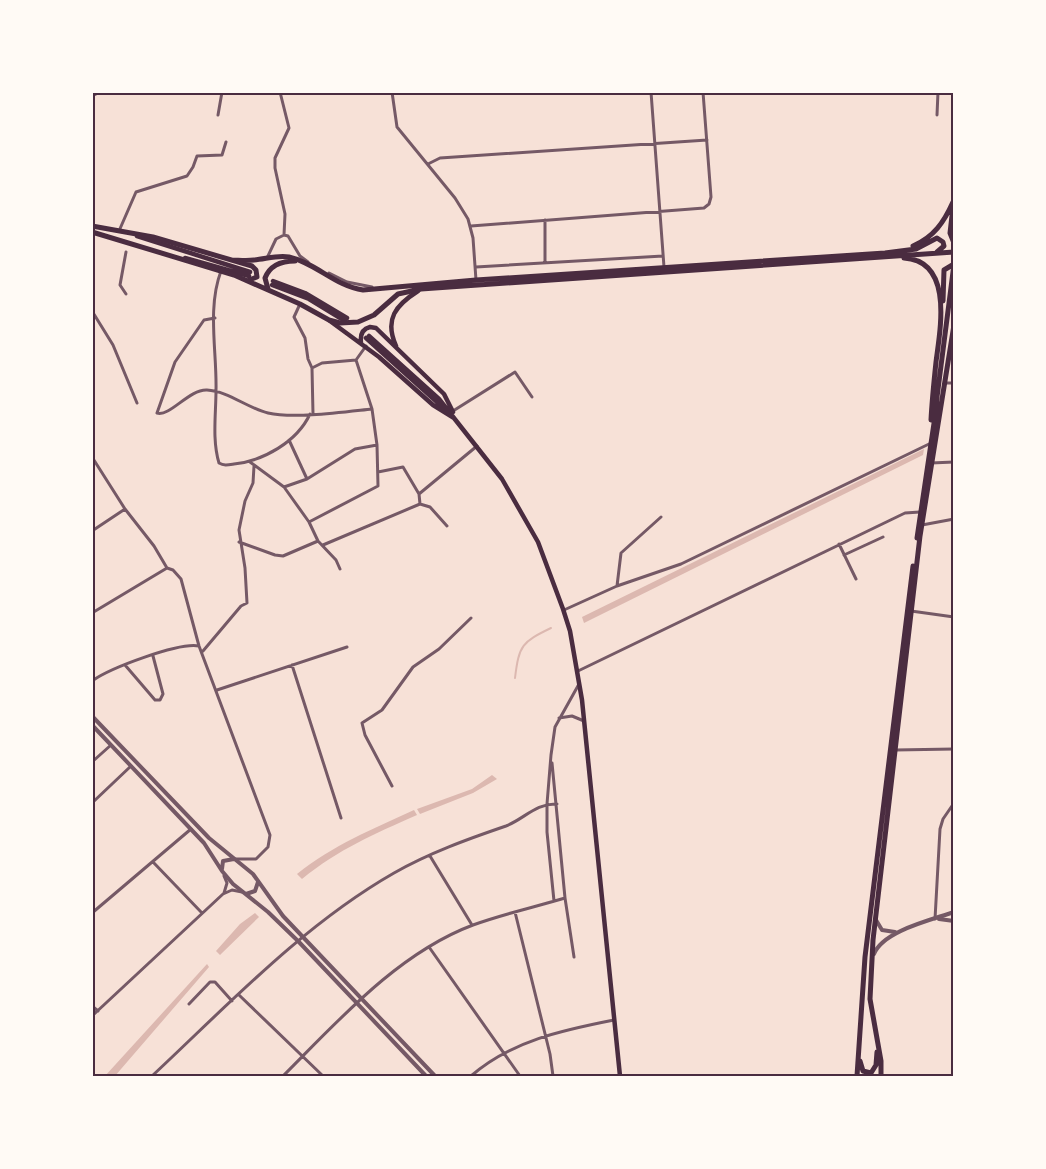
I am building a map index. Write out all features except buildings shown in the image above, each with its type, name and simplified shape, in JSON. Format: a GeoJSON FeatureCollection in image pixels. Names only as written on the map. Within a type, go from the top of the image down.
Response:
{"type":"FeatureCollection","features":[{"type":"Feature","properties":{"kind":"main road"},"geometry":{"type":"LineString","coordinates":[[953,201],[950,233],[954,243]]}},
{"type":"Feature","properties":{"kind":"main road"},"geometry":{"type":"LineString","coordinates":[[886,255],[924,241],[941,225],[953,201]]}},
{"type":"Feature","properties":{"kind":"main road"},"geometry":{"type":"LineString","coordinates":[[92,226],[176,242],[256,270],[255,279],[92,232]]}},
{"type":"Feature","properties":{"kind":"main road"},"geometry":{"type":"LineString","coordinates":[[119,231],[271,285],[305,292],[346,320]]}},
{"type":"Feature","properties":{"kind":"main road"},"geometry":{"type":"LineString","coordinates":[[116,238],[221,271],[248,276]]}},
{"type":"Feature","properties":{"kind":"main road"},"geometry":{"type":"LineString","coordinates":[[329,320],[344,324],[358,322],[374,314],[398,294],[421,289],[886,255],[916,248],[939,238],[943,242],[943,248],[932,254]]}},
{"type":"Feature","properties":{"kind":"main road"},"geometry":{"type":"LineString","coordinates":[[231,260],[252,261],[283,257],[302,262],[352,288],[380,288],[664,268],[954,252]]}},
{"type":"Feature","properties":{"kind":"main road"},"geometry":{"type":"LineString","coordinates":[[886,255],[908,258],[927,268],[936,281],[942,306]]}},
{"type":"Feature","properties":{"kind":"main road"},"geometry":{"type":"LineString","coordinates":[[302,262],[287,261],[270,268],[266,278],[271,285],[329,320],[364,345],[433,405],[459,422]]}},
{"type":"Feature","properties":{"kind":"main road"},"geometry":{"type":"LineString","coordinates":[[881,1076],[878,1044],[870,1004],[870,963],[894,750],[930,463],[944,270],[954,264]]}},
{"type":"Feature","properties":{"kind":"main road"},"geometry":{"type":"LineString","coordinates":[[857,1076],[865,957],[920,512],[937,403],[954,264]]}},
{"type":"Feature","properties":{"kind":"main road"},"geometry":{"type":"LineString","coordinates":[[398,352],[392,334],[394,316],[401,302],[421,289]]}},
{"type":"Feature","properties":{"kind":"main road"},"geometry":{"type":"LineString","coordinates":[[931,444],[954,326]]}},
{"type":"Feature","properties":{"kind":"main road"},"geometry":{"type":"LineString","coordinates":[[364,345],[362,332],[368,327],[373,327],[444,394],[459,422]]}},
{"type":"Feature","properties":{"kind":"main road"},"geometry":{"type":"LineString","coordinates":[[368,337],[459,422],[502,479],[527,521],[547,564],[564,610],[580,682],[620,1076]]}},
{"type":"Feature","properties":{"kind":"main road"},"geometry":{"type":"LineString","coordinates":[[858,1048],[861,1067],[868,1074],[876,1065],[878,1044]]}},
{"type":"Feature","properties":{"kind":"street"},"geometry":{"type":"LineString","coordinates":[[92,96],[100,92]]}},
{"type":"Feature","properties":{"kind":"street"},"geometry":{"type":"LineString","coordinates":[[218,114],[222,92]]}},
{"type":"Feature","properties":{"kind":"street"},"geometry":{"type":"LineString","coordinates":[[280,92],[289,128],[276,158],[275,168],[285,214],[284,235]]}},
{"type":"Feature","properties":{"kind":"street"},"geometry":{"type":"LineString","coordinates":[[392,92],[397,127],[455,198],[471,226],[476,280]]}},
{"type":"Feature","properties":{"kind":"street"},"geometry":{"type":"LineString","coordinates":[[651,92],[664,268]]}},
{"type":"Feature","properties":{"kind":"street"},"geometry":{"type":"LineString","coordinates":[[471,226],[702,209],[709,204],[711,197],[703,92]]}},
{"type":"Feature","properties":{"kind":"street"},"geometry":{"type":"LineString","coordinates":[[937,115],[938,92]]}},
{"type":"Feature","properties":{"kind":"street"},"geometry":{"type":"LineString","coordinates":[[428,164],[440,158],[707,140]]}},
{"type":"Feature","properties":{"kind":"street"},"geometry":{"type":"LineString","coordinates":[[119,231],[136,192],[187,176],[197,156],[222,156],[226,142]]}},
{"type":"Feature","properties":{"kind":"street"},"geometry":{"type":"LineString","coordinates":[[545,220],[545,264]]}},
{"type":"Feature","properties":{"kind":"street"},"geometry":{"type":"LineString","coordinates":[[267,258],[276,239],[284,235]]}},
{"type":"Feature","properties":{"kind":"street"},"geometry":{"type":"LineString","coordinates":[[284,235],[289,237],[300,256],[312,265],[347,282],[380,288]]}},
{"type":"Feature","properties":{"kind":"street"},"geometry":{"type":"LineString","coordinates":[[126,252],[120,285],[126,294]]}},
{"type":"Feature","properties":{"kind":"street"},"geometry":{"type":"LineString","coordinates":[[476,268],[663,256]]}},
{"type":"Feature","properties":{"kind":"street"},"geometry":{"type":"LineString","coordinates":[[221,271],[216,292],[215,318],[215,436],[219,463],[224,465],[250,462],[289,440],[301,430],[311,414],[312,368],[308,359],[305,338],[294,317],[300,304]]}},
{"type":"Feature","properties":{"kind":"street"},"geometry":{"type":"LineString","coordinates":[[92,311],[115,350],[136,403]]}},
{"type":"Feature","properties":{"kind":"street"},"geometry":{"type":"LineString","coordinates":[[215,318],[204,320],[178,356],[156,412],[163,413],[197,391],[216,390],[269,414],[311,414],[372,409]]}},
{"type":"Feature","properties":{"kind":"street"},"geometry":{"type":"LineString","coordinates":[[308,522],[376,488],[378,483],[377,445],[372,409],[356,360],[364,345]]}},
{"type":"Feature","properties":{"kind":"street"},"geometry":{"type":"LineString","coordinates":[[312,368],[322,363],[356,360]]}},
{"type":"Feature","properties":{"kind":"street"},"geometry":{"type":"LineString","coordinates":[[453,411],[515,372],[532,397]]}},
{"type":"Feature","properties":{"kind":"street"},"geometry":{"type":"LineString","coordinates":[[944,383],[954,382]]}},
{"type":"Feature","properties":{"kind":"street"},"geometry":{"type":"LineString","coordinates":[[289,440],[307,479]]}},
{"type":"Feature","properties":{"kind":"street"},"geometry":{"type":"LineString","coordinates":[[564,610],[617,586],[681,564],[931,444]]}},
{"type":"Feature","properties":{"kind":"street"},"geometry":{"type":"LineString","coordinates":[[284,488],[307,479],[354,449],[377,445]]}},
{"type":"Feature","properties":{"kind":"street"},"geometry":{"type":"LineString","coordinates":[[419,494],[478,446]]}},
{"type":"Feature","properties":{"kind":"street"},"geometry":{"type":"LineString","coordinates":[[92,457],[125,509],[154,546],[167,568],[178,574],[181,579],[199,646],[203,651],[245,772],[270,835],[268,847],[256,859],[223,861],[222,871]]}},
{"type":"Feature","properties":{"kind":"street"},"geometry":{"type":"LineString","coordinates":[[250,462],[284,488],[308,522],[318,541],[324,545],[336,560],[340,569]]}},
{"type":"Feature","properties":{"kind":"street"},"geometry":{"type":"LineString","coordinates":[[930,463],[954,462]]}},
{"type":"Feature","properties":{"kind":"street"},"geometry":{"type":"LineString","coordinates":[[92,466],[97,463]]}},
{"type":"Feature","properties":{"kind":"street"},"geometry":{"type":"LineString","coordinates":[[203,651],[241,606],[247,604],[245,568],[239,542],[240,519],[253,483],[254,466]]}},
{"type":"Feature","properties":{"kind":"street"},"geometry":{"type":"LineString","coordinates":[[378,472],[403,467],[419,494],[420,504]]}},
{"type":"Feature","properties":{"kind":"street"},"geometry":{"type":"LineString","coordinates":[[324,545],[420,504],[430,506],[447,526]]}},
{"type":"Feature","properties":{"kind":"street"},"geometry":{"type":"LineString","coordinates":[[92,531],[125,509]]}},
{"type":"Feature","properties":{"kind":"street"},"geometry":{"type":"LineString","coordinates":[[578,671],[905,513],[920,512]]}},
{"type":"Feature","properties":{"kind":"street"},"geometry":{"type":"LineString","coordinates":[[617,586],[621,553],[662,516]]}},
{"type":"Feature","properties":{"kind":"street"},"geometry":{"type":"LineString","coordinates":[[922,525],[954,519]]}},
{"type":"Feature","properties":{"kind":"street"},"geometry":{"type":"LineString","coordinates":[[844,555],[883,537]]}},
{"type":"Feature","properties":{"kind":"street"},"geometry":{"type":"LineString","coordinates":[[239,542],[283,556],[318,541]]}},
{"type":"Feature","properties":{"kind":"street"},"geometry":{"type":"LineString","coordinates":[[839,544],[856,578]]}},
{"type":"Feature","properties":{"kind":"street"},"geometry":{"type":"LineString","coordinates":[[92,613],[167,568]]}},
{"type":"Feature","properties":{"kind":"street"},"geometry":{"type":"LineString","coordinates":[[911,611],[954,617]]}},
{"type":"Feature","properties":{"kind":"street"},"geometry":{"type":"LineString","coordinates":[[392,786],[365,735],[362,723],[382,710],[413,667],[439,648],[470,618]]}},
{"type":"Feature","properties":{"kind":"street"},"geometry":{"type":"LineString","coordinates":[[92,681],[125,665],[187,645],[199,646]]}},
{"type":"Feature","properties":{"kind":"street"},"geometry":{"type":"LineString","coordinates":[[217,690],[292,664],[347,648]]}},
{"type":"Feature","properties":{"kind":"street"},"geometry":{"type":"LineString","coordinates":[[125,665],[155,700],[160,700],[163,694],[153,656]]}},
{"type":"Feature","properties":{"kind":"street"},"geometry":{"type":"LineString","coordinates":[[292,664],[341,818]]}},
{"type":"Feature","properties":{"kind":"street"},"geometry":{"type":"LineString","coordinates":[[554,901],[547,804],[551,755],[558,718],[580,682]]}},
{"type":"Feature","properties":{"kind":"street"},"geometry":{"type":"LineString","coordinates":[[92,716],[204,832],[258,880],[283,916],[435,1076]]}},
{"type":"Feature","properties":{"kind":"street"},"geometry":{"type":"LineString","coordinates":[[558,718],[572,716],[584,721]]}},
{"type":"Feature","properties":{"kind":"street"},"geometry":{"type":"LineString","coordinates":[[92,725],[204,844],[227,882],[223,894]]}},
{"type":"Feature","properties":{"kind":"street"},"geometry":{"type":"LineString","coordinates":[[92,762],[112,745]]}},
{"type":"Feature","properties":{"kind":"street"},"geometry":{"type":"LineString","coordinates":[[894,750],[954,749]]}},
{"type":"Feature","properties":{"kind":"street"},"geometry":{"type":"LineString","coordinates":[[551,755],[565,898],[574,957]]}},
{"type":"Feature","properties":{"kind":"street"},"geometry":{"type":"LineString","coordinates":[[92,803],[131,766]]}},
{"type":"Feature","properties":{"kind":"street"},"geometry":{"type":"LineString","coordinates":[[935,919],[940,829],[943,819],[954,803]]}},
{"type":"Feature","properties":{"kind":"street"},"geometry":{"type":"LineString","coordinates":[[152,1076],[298,941],[362,893],[396,872],[430,856],[513,823],[535,808],[547,804],[556,804]]}},
{"type":"Feature","properties":{"kind":"street"},"geometry":{"type":"LineString","coordinates":[[92,913],[190,829]]}},
{"type":"Feature","properties":{"kind":"street"},"geometry":{"type":"LineString","coordinates":[[430,856],[472,925]]}},
{"type":"Feature","properties":{"kind":"street"},"geometry":{"type":"LineString","coordinates":[[153,862],[202,913]]}},
{"type":"Feature","properties":{"kind":"street"},"geometry":{"type":"LineString","coordinates":[[222,871],[298,941],[426,1076]]}},
{"type":"Feature","properties":{"kind":"street"},"geometry":{"type":"LineString","coordinates":[[92,1016],[223,894],[232,890],[246,894],[255,891],[258,880]]}},
{"type":"Feature","properties":{"kind":"street"},"geometry":{"type":"LineString","coordinates":[[282,1076],[362,1000],[397,970],[429,947],[472,925],[565,898]]}},
{"type":"Feature","properties":{"kind":"street"},"geometry":{"type":"LineString","coordinates":[[515,912],[553,1076]]}},
{"type":"Feature","properties":{"kind":"street"},"geometry":{"type":"LineString","coordinates":[[870,963],[880,943],[900,932],[954,912]]}},
{"type":"Feature","properties":{"kind":"street"},"geometry":{"type":"LineString","coordinates":[[875,918],[882,930],[890,933],[900,932]]}},
{"type":"Feature","properties":{"kind":"street"},"geometry":{"type":"LineString","coordinates":[[935,919],[954,921]]}},
{"type":"Feature","properties":{"kind":"street"},"geometry":{"type":"LineString","coordinates":[[429,947],[520,1076]]}},
{"type":"Feature","properties":{"kind":"street"},"geometry":{"type":"LineString","coordinates":[[189,1004],[210,982],[215,982],[232,1001]]}},
{"type":"Feature","properties":{"kind":"street"},"geometry":{"type":"LineString","coordinates":[[239,995],[323,1076]]}},
{"type":"Feature","properties":{"kind":"street"},"geometry":{"type":"LineString","coordinates":[[92,1006],[98,1011]]}},
{"type":"Feature","properties":{"kind":"street"},"geometry":{"type":"LineString","coordinates":[[471,1076],[504,1054],[545,1036],[614,1020]]}},
{"type":"Feature","properties":{"kind":"shaded area"},"geometry":{"type":"Polygon","coordinates":[[[924,449],[923,455],[584,623],[582,617],[924,449]]]}},
{"type":"Feature","properties":{"kind":"shaded area"},"geometry":{"type":"Polygon","coordinates":[[[492,775],[497,779],[473,793],[420,814],[417,809],[472,789],[492,775]]]}},
{"type":"Feature","properties":{"kind":"shaded area"},"geometry":{"type":"Polygon","coordinates":[[[414,810],[417,815],[343,851],[302,879],[297,874],[339,846],[414,810]]]}},
{"type":"Feature","properties":{"kind":"shaded area"},"geometry":{"type":"Polygon","coordinates":[[[255,913],[259,917],[220,955],[216,951],[240,924],[255,913]]]}},
{"type":"Feature","properties":{"kind":"shaded area"},"geometry":{"type":"Polygon","coordinates":[[[207,964],[209,967],[115,1076],[105,1076],[207,964]]]}},
{"type":"Feature","properties":{"kind":"waterway"},"geometry":{"type":"LineString","coordinates":[[515,678],[518,658],[524,646],[528,641],[551,628]]}}]}
